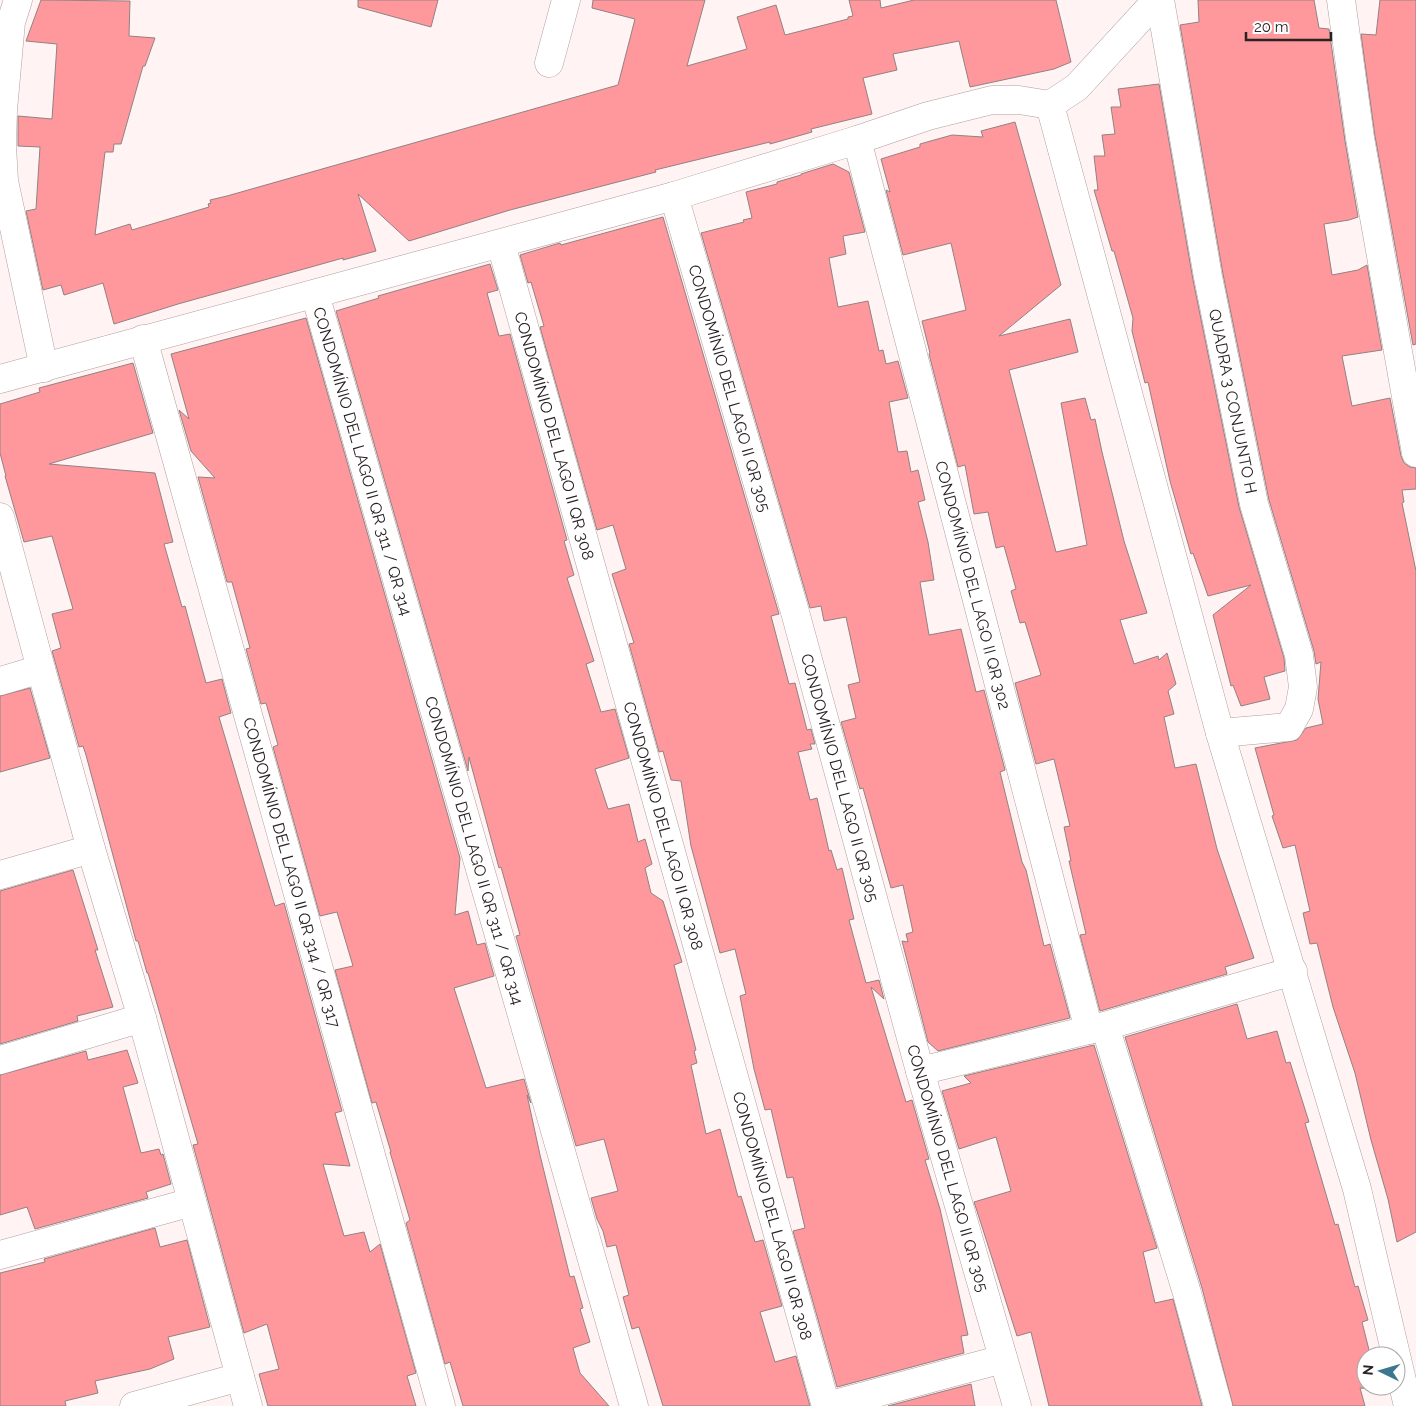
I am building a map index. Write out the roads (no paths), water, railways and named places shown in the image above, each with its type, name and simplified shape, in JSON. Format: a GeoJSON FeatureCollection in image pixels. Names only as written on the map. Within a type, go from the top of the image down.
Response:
{"type":"FeatureCollection","features":[{"type":"Feature","properties":{"kind":"street"},"geometry":{"type":"LineString","coordinates":[[550,63],[566,0]]}},
{"type":"Feature","properties":{"kind":"street","name":"QUADRA 3 CONJUNTO H"},"geometry":{"type":"LineString","coordinates":[[1050,105],[1077,87],[1159,0]]}},
{"type":"Feature","properties":{"kind":"street","name":"QUADRA 3 CONJUNTO H"},"geometry":{"type":"LineString","coordinates":[[1159,0],[1208,277],[1254,504],[1299,655],[1303,687],[1299,709],[1288,726],[1220,732]]}},
{"type":"Feature","properties":{"kind":"street"},"geometry":{"type":"LineString","coordinates":[[1341,0],[1360,138],[1416,453]]}},
{"type":"Feature","properties":{"kind":"street"},"geometry":{"type":"LineString","coordinates":[[10,15],[2,146],[4,181],[44,368]]}},
{"type":"Feature","properties":{"kind":"street"},"geometry":{"type":"LineString","coordinates":[[0,379],[674,196],[857,140],[928,116],[992,100],[1019,100],[1050,105],[1220,732],[1357,1189],[1408,1406]]}},
{"type":"Feature","properties":{"kind":"street","name":"CONDOMÍNIO DEL LAGO II QR 302"},"geometry":{"type":"LineString","coordinates":[[857,140],[1097,1028],[1187,1293],[1218,1406]]}},
{"type":"Feature","properties":{"kind":"street","name":"CONDOMÍNIO DEL LAGO II QR 305"},"geometry":{"type":"LineString","coordinates":[[674,196],[795,612],[920,1071],[1017,1406]]}},
{"type":"Feature","properties":{"kind":"street","name":"CONDOMÍNIO DEL LAGO II QR 308"},"geometry":{"type":"LineString","coordinates":[[501,244],[827,1406]]}},
{"type":"Feature","properties":{"kind":"street","name":"CONDOMÍNIO DEL LAGO II QR 311 / QR 314"},"geometry":{"type":"LineString","coordinates":[[315,294],[634,1406]]}},
{"type":"Feature","properties":{"kind":"street","name":"CONDOMÍNIO DEL LAGO II QR 314 / QR 317"},"geometry":{"type":"LineString","coordinates":[[143,339],[441,1406]]}},
{"type":"Feature","properties":{"kind":"street"},"geometry":{"type":"LineString","coordinates":[[0,517],[40,669],[91,849],[142,1018],[248,1406]]}},
{"type":"Feature","properties":{"kind":"street"},"geometry":{"type":"LineString","coordinates":[[0,681],[40,669]]}},
{"type":"Feature","properties":{"kind":"street"},"geometry":{"type":"LineString","coordinates":[[0,875],[91,849]]}},
{"type":"Feature","properties":{"kind":"street"},"geometry":{"type":"LineString","coordinates":[[920,1071],[1097,1028],[1293,971]]}},
{"type":"Feature","properties":{"kind":"street"},"geometry":{"type":"LineString","coordinates":[[0,1060],[142,1018]]}},
{"type":"Feature","properties":{"kind":"street"},"geometry":{"type":"LineString","coordinates":[[0,1255],[192,1202]]}},
{"type":"Feature","properties":{"kind":"street"},"geometry":{"type":"LineString","coordinates":[[827,1406],[1003,1359]]}},
{"type":"Feature","properties":{"kind":"street"},"geometry":{"type":"LineString","coordinates":[[134,1406],[240,1377]]}}]}
